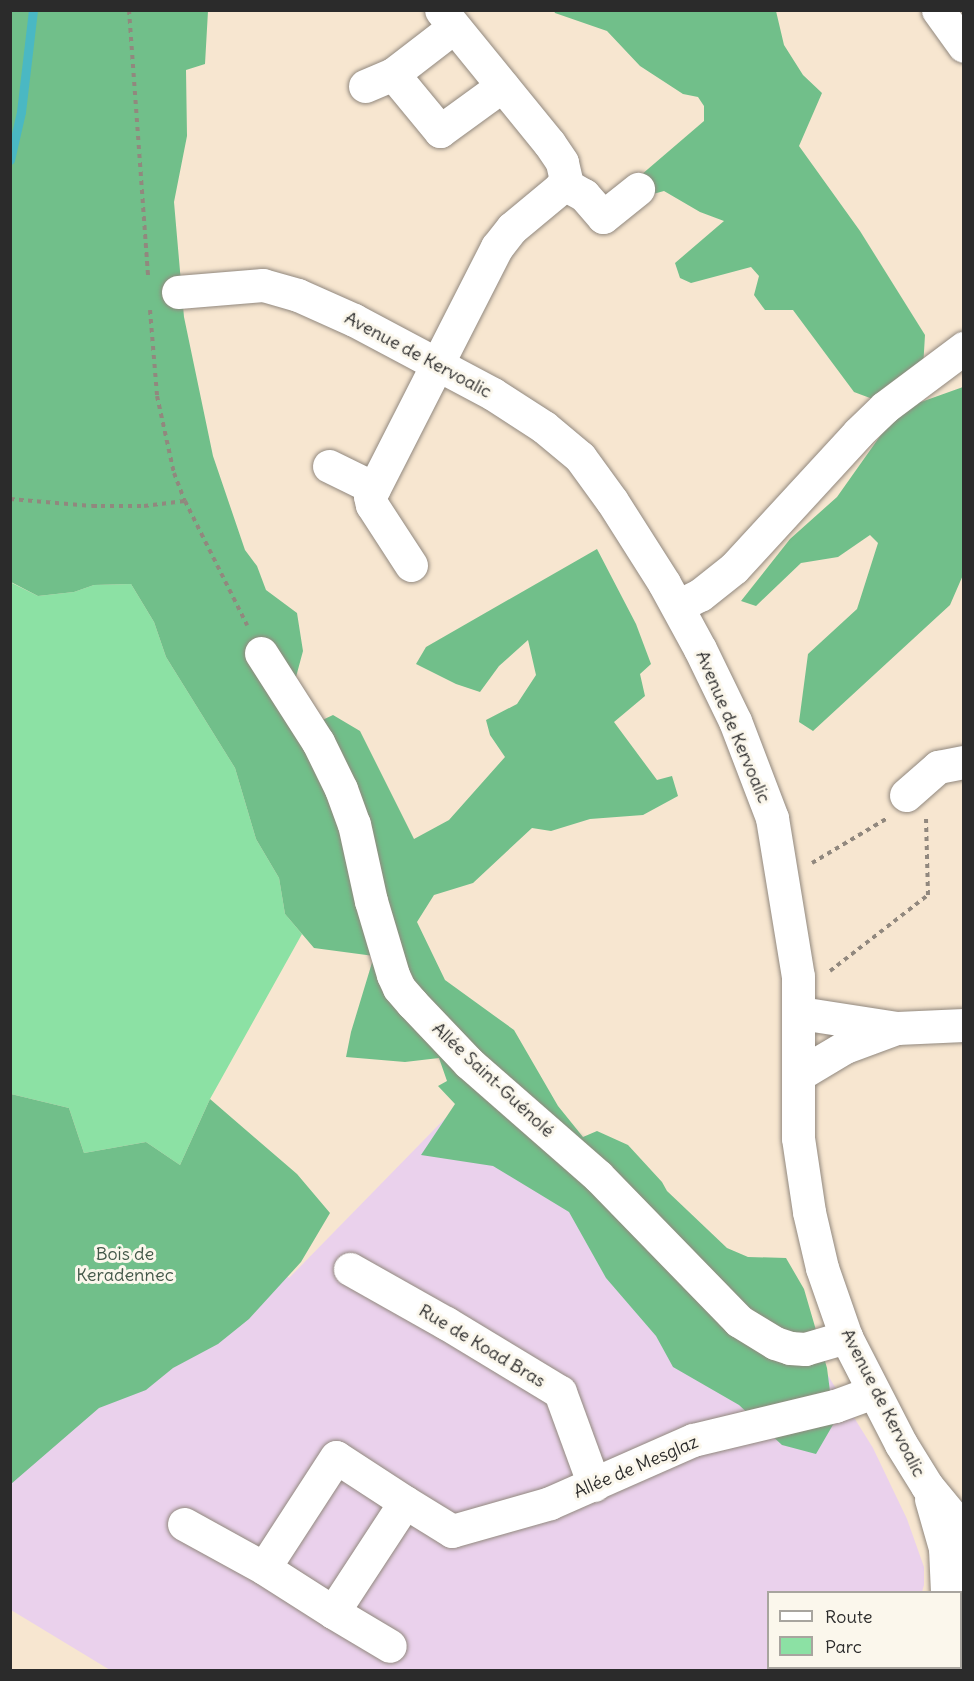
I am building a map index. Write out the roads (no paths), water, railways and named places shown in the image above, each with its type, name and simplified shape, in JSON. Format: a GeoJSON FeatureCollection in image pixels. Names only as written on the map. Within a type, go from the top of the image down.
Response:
{"type":"FeatureCollection","features":[{"type":"Feature","properties":{"kind":"street"},"geometry":{"type":"LineString","coordinates":[[938,10],[963,45]]}},
{"type":"Feature","properties":{"kind":"street"},"geometry":{"type":"LineString","coordinates":[[411,565],[372,505],[370,496],[497,247],[512,228],[564,184],[566,172],[557,153],[502,86],[447,19],[379,80],[440,131],[502,86]]}},
{"type":"Feature","properties":{"kind":"street"},"geometry":{"type":"LineString","coordinates":[[564,184],[584,195],[603,217],[638,189]]}},
{"type":"Feature","properties":{"kind":"street","name":"Avenue de Kervoalic"},"geometry":{"type":"LineString","coordinates":[[164,297],[245,285],[281,289],[325,306],[436,363],[524,414],[580,457],[612,501],[678,606],[700,649],[735,721],[772,818],[798,976],[800,1013],[798,1138],[809,1212],[822,1268],[846,1337],[873,1392],[927,1486],[963,1531]]}},
{"type":"Feature","properties":{"kind":"street"},"geometry":{"type":"LineString","coordinates":[[678,606],[700,595],[735,568],[858,433],[885,407],[963,348]]}},
{"type":"Feature","properties":{"kind":"street"},"geometry":{"type":"LineString","coordinates":[[329,466],[374,488]]}},
{"type":"Feature","properties":{"kind":"street"},"geometry":{"type":"LineString","coordinates":[[700,649],[713,613],[735,568]]}},
{"type":"Feature","properties":{"kind":"street","name":"Allée Saint-Guénolé"},"geometry":{"type":"LineString","coordinates":[[261,652],[318,742],[341,789],[354,824],[370,901],[399,988],[469,1063],[598,1176],[739,1321],[775,1343],[790,1348],[805,1349],[846,1337]]}},
{"type":"Feature","properties":{"kind":"street"},"geometry":{"type":"LineString","coordinates":[[914,787],[948,763],[963,762]]}},
{"type":"Feature","properties":{"kind":"street"},"geometry":{"type":"LineString","coordinates":[[800,1013],[897,1028],[963,1025]]}},
{"type":"Feature","properties":{"kind":"street"},"geometry":{"type":"LineString","coordinates":[[798,1075],[845,1047],[897,1028]]}},
{"type":"Feature","properties":{"kind":"street","name":"Rue de Koad Bras"},"geometry":{"type":"LineString","coordinates":[[350,1269],[446,1323],[560,1392],[594,1485]]}},
{"type":"Feature","properties":{"kind":"street","name":"Allée de Mesglaz"},"geometry":{"type":"LineString","coordinates":[[264,1569],[336,1457],[452,1531],[550,1503],[693,1440],[835,1406],[873,1392]]}},
{"type":"Feature","properties":{"kind":"street","name":"Avenue de Kervoalic"},"geometry":{"type":"LineString","coordinates":[[927,1486],[945,1548],[947,1591]]}},
{"type":"Feature","properties":{"kind":"street"},"geometry":{"type":"LineString","coordinates":[[333,1612],[405,1502]]}},
{"type":"Feature","properties":{"kind":"street"},"geometry":{"type":"LineString","coordinates":[[184,1524],[264,1569],[390,1646]]}},
{"type":"Feature","properties":{"kind":"waterway"},"geometry":{"type":"LineString","coordinates":[[10,160],[21,112],[33,10]]}},
{"type":"Feature","properties":{"kind":"park label","name":"Bois de Keradennec"},"geometry":{"type":"Point","coordinates":[125,1265]}}]}
